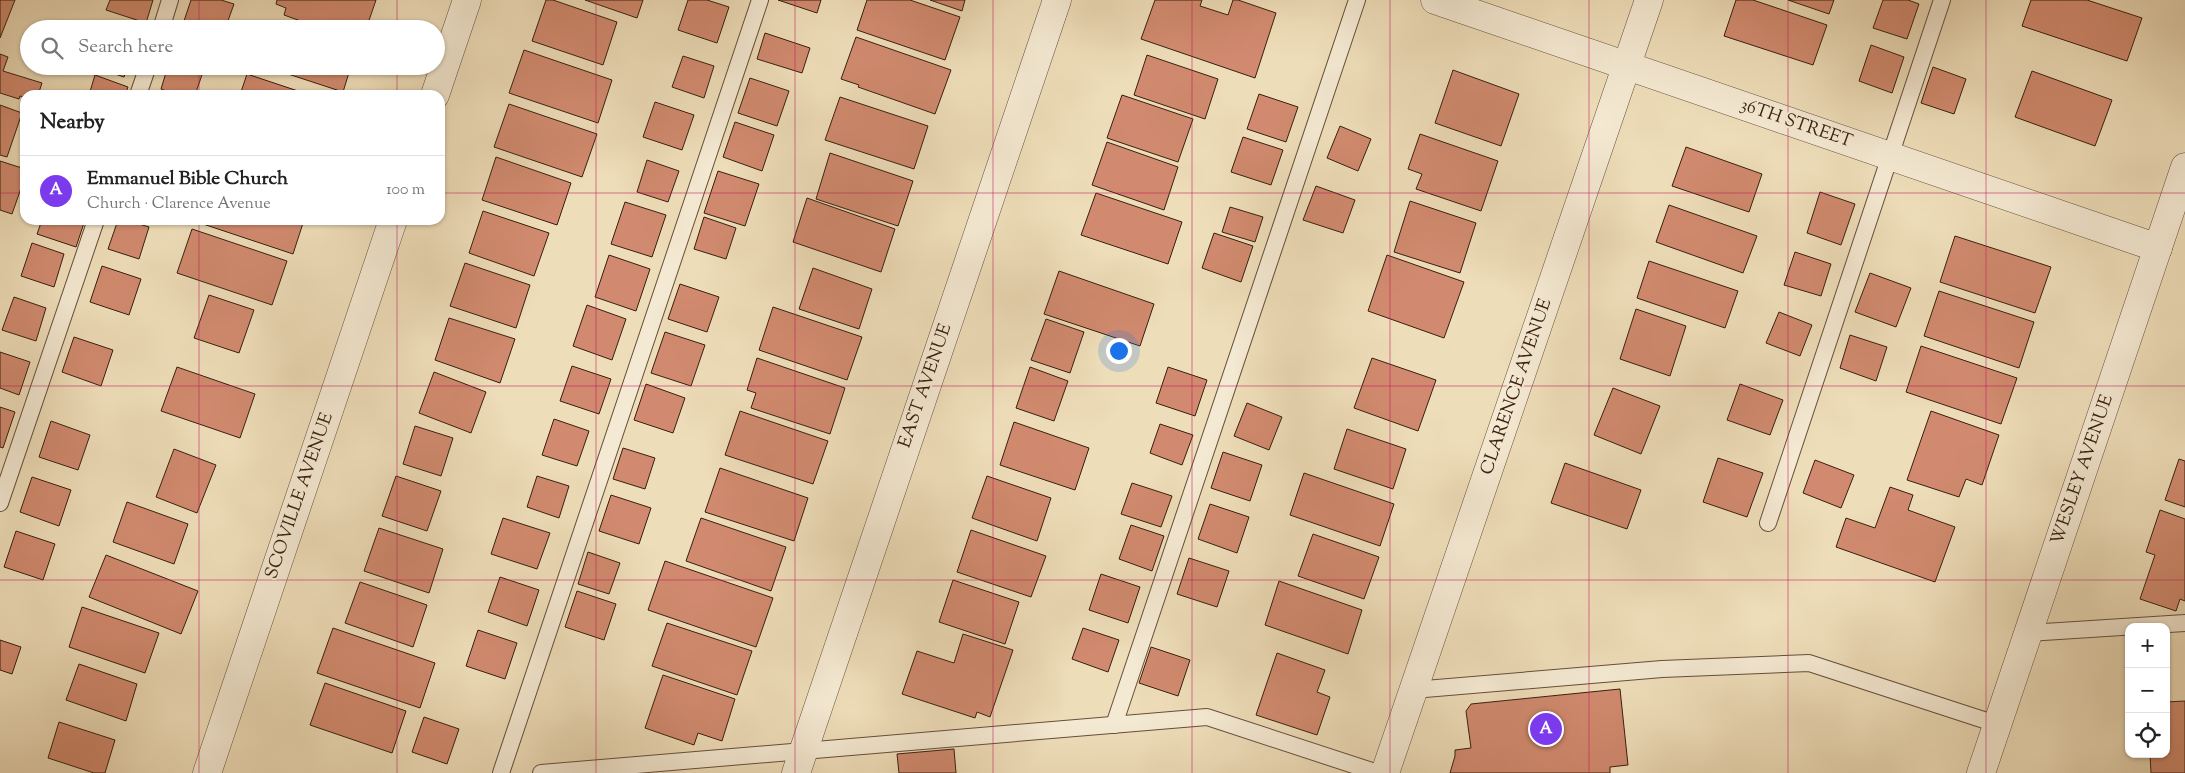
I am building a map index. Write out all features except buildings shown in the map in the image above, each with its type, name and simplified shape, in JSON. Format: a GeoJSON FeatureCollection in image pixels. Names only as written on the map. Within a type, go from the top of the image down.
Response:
{"type":"FeatureCollection","features":[{"type":"Feature","properties":{"kind":"street"},"geometry":{"type":"LineString","coordinates":[[445,65],[467,0]]}},
{"type":"Feature","properties":{"kind":"street","name":"EAST AVENUE"},"geometry":{"type":"LineString","coordinates":[[800,762],[1057,0]]}},
{"type":"Feature","properties":{"kind":"street","name":"36TH STREET"},"geometry":{"type":"LineString","coordinates":[[1434,0],[2158,248]]}},
{"type":"Feature","properties":{"kind":"street","name":"CLARENCE AVENUE"},"geometry":{"type":"LineString","coordinates":[[1385,773],[1649,0]]}},
{"type":"Feature","properties":{"kind":"street"},"geometry":{"type":"LineString","coordinates":[[437,90],[442,75]]}},
{"type":"Feature","properties":{"kind":"street","name":"WESLEY AVENUE"},"geometry":{"type":"LineString","coordinates":[[1981,773],[2185,167]]}},
{"type":"Feature","properties":{"kind":"street","name":"SCOVILLE AVENUE"},"geometry":{"type":"LineString","coordinates":[[207,773],[391,225]]}},
{"type":"Feature","properties":{"kind":"lane"},"geometry":{"type":"LineString","coordinates":[[164,20],[170,0]]}},
{"type":"Feature","properties":{"kind":"lane"},"geometry":{"type":"LineString","coordinates":[[501,773],[760,0]]}},
{"type":"Feature","properties":{"kind":"lane"},"geometry":{"type":"LineString","coordinates":[[1114,725],[1357,0]]}},
{"type":"Feature","properties":{"kind":"lane"},"geometry":{"type":"LineString","coordinates":[[1768,524],[1942,0]]}},
{"type":"Feature","properties":{"kind":"lane"},"geometry":{"type":"LineString","coordinates":[[140,90],[145,75]]}},
{"type":"Feature","properties":{"kind":"lane"},"geometry":{"type":"LineString","coordinates":[[0,503],[94,225]]}},
{"type":"Feature","properties":{"kind":"lane"},"geometry":{"type":"LineString","coordinates":[[2028,633],[2185,623]]}},
{"type":"Feature","properties":{"kind":"lane"},"geometry":{"type":"LineString","coordinates":[[1413,690],[1662,670],[1809,663],[1990,722]]}},
{"type":"Feature","properties":{"kind":"lane"},"geometry":{"type":"LineString","coordinates":[[541,773],[800,762],[1114,725],[1207,717],[1378,773]]}},
{"type":"Feature","properties":{"kind":"place","name":"Emmanuel Bible Church"},"geometry":{"type":"Point","coordinates":[1546,729]}}]}
